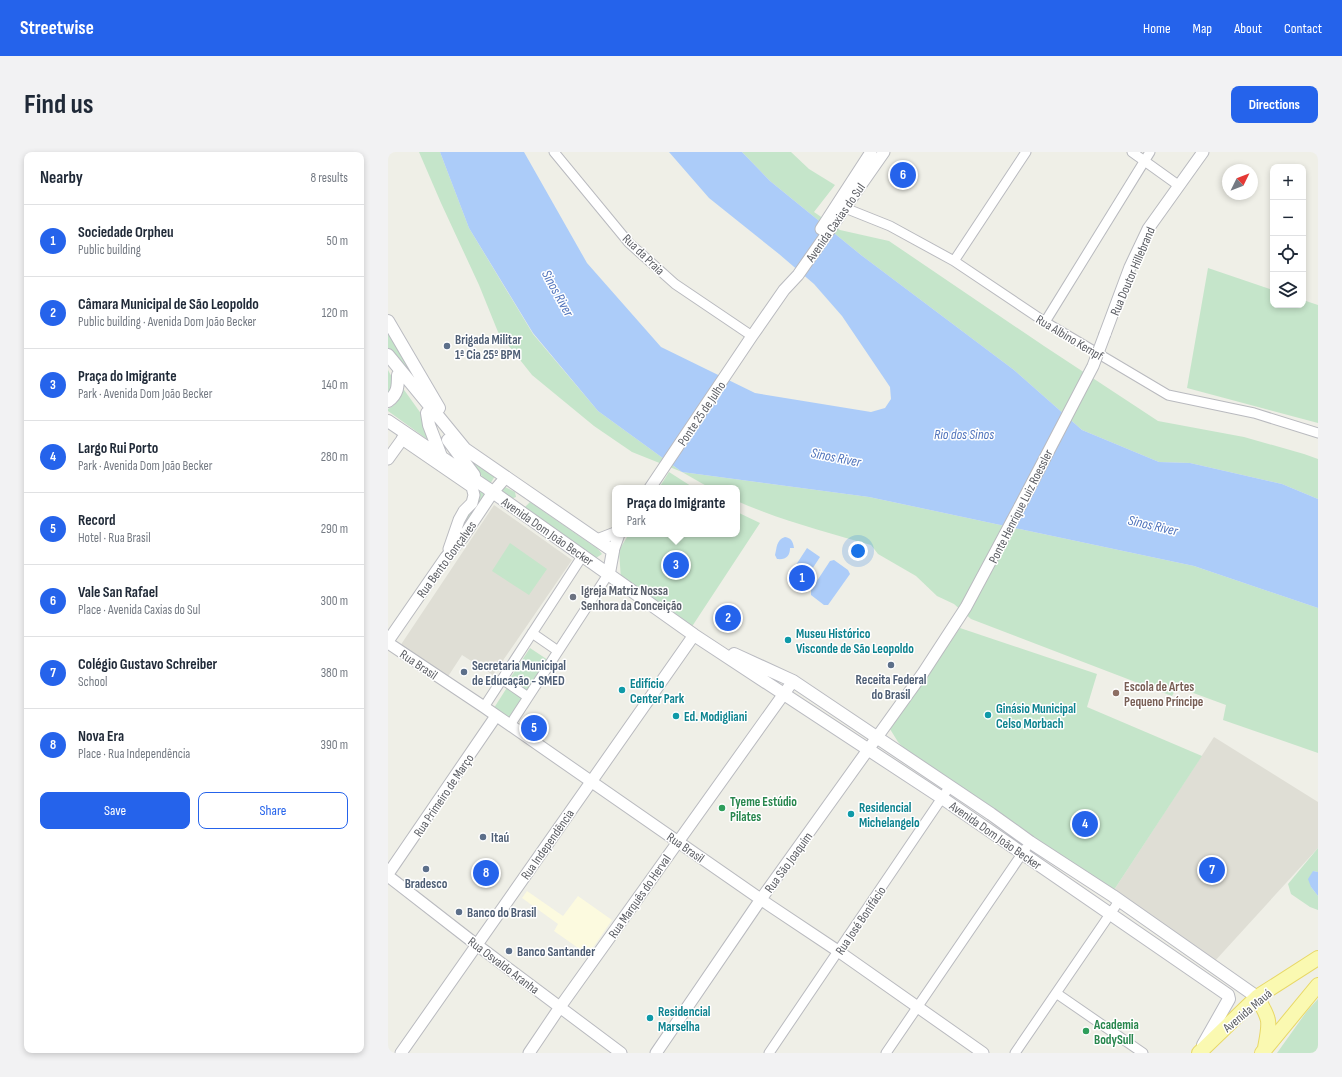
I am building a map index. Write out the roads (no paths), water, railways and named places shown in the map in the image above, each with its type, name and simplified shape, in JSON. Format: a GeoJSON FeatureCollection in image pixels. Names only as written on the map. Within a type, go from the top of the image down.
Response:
{"type":"FeatureCollection","features":[{"type":"Feature","properties":{"kind":"main road"},"geometry":{"type":"LineString","coordinates":[[388,321],[460,443]]}},
{"type":"Feature","properties":{"kind":"main road"},"geometry":{"type":"LineString","coordinates":[[388,355],[460,443]]}},
{"type":"Feature","properties":{"kind":"main road"},"geometry":{"type":"LineString","coordinates":[[388,364],[398,375],[479,482]]}},
{"type":"Feature","properties":{"kind":"main road"},"geometry":{"type":"LineString","coordinates":[[388,401],[396,393],[398,387],[398,375]]}},
{"type":"Feature","properties":{"kind":"main road"},"geometry":{"type":"LineString","coordinates":[[427,413],[429,425],[441,457],[452,474]]}},
{"type":"Feature","properties":{"kind":"main road","name":"Avenida Dom João Becker"},"geometry":{"type":"LineString","coordinates":[[388,421],[404,436],[441,457],[479,482],[707,643],[942,798],[1229,997],[1199,1053]]}},
{"type":"Feature","properties":{"kind":"main road","name":"Avenida Dom João Becker"},"geometry":{"type":"LineString","coordinates":[[460,443],[465,449],[613,551]]}},
{"type":"Feature","properties":{"kind":"main road"},"geometry":{"type":"LineString","coordinates":[[512,505],[522,496],[520,487]]}},
{"type":"Feature","properties":{"kind":"main road"},"geometry":{"type":"LineString","coordinates":[[583,555],[597,560],[603,560],[613,551]]}},
{"type":"Feature","properties":{"kind":"main road"},"geometry":{"type":"LineString","coordinates":[[609,573],[613,551]]}},
{"type":"Feature","properties":{"kind":"main road","name":"Avenida Dom João Becker"},"geometry":{"type":"LineString","coordinates":[[707,643],[738,655],[793,681],[950,786],[1030,842],[1120,901],[1257,997]]}},
{"type":"Feature","properties":{"kind":"main road","name":"Avenida Mauá"},"geometry":{"type":"LineString","coordinates":[[1199,1053],[1257,997],[1318,958]]}},
{"type":"Feature","properties":{"kind":"main road"},"geometry":{"type":"LineString","coordinates":[[1263,1051],[1318,985]]}},
{"type":"Feature","properties":{"kind":"main road"},"geometry":{"type":"LineString","coordinates":[[1257,997],[1268,1016],[1269,1026],[1263,1051]]}},
{"type":"Feature","properties":{"kind":"street","name":"Rua da Praia"},"geometry":{"type":"LineString","coordinates":[[554,152],[629,243],[675,284],[752,336]]}},
{"type":"Feature","properties":{"kind":"street","name":"Avenida Caxias do Sul"},"geometry":{"type":"LineString","coordinates":[[742,352],[841,206],[871,152]]}},
{"type":"Feature","properties":{"kind":"street","name":"Avenida Caxias do Sul"},"geometry":{"type":"LineString","coordinates":[[841,206],[884,152]]}},
{"type":"Feature","properties":{"kind":"street"},"geometry":{"type":"LineString","coordinates":[[954,261],[1026,152]]}},
{"type":"Feature","properties":{"kind":"street"},"geometry":{"type":"LineString","coordinates":[[1132,152],[1178,185]]}},
{"type":"Feature","properties":{"kind":"street"},"geometry":{"type":"LineString","coordinates":[[1045,322],[1150,152]]}},
{"type":"Feature","properties":{"kind":"street","name":"Rua Doutor Hillebrand"},"geometry":{"type":"LineString","coordinates":[[1105,334],[1130,267],[1148,229],[1203,152]]}},
{"type":"Feature","properties":{"kind":"street","name":"Rua Albino Kempf"},"geometry":{"type":"LineString","coordinates":[[841,206],[890,226],[954,261],[1045,322],[1168,395],[1254,413],[1318,433]]}},
{"type":"Feature","properties":{"kind":"street","name":"Ponte Henrique Luiz Roessler"},"geometry":{"type":"LineString","coordinates":[[923,673],[966,607],[993,558],[1093,366],[1105,334]]}},
{"type":"Feature","properties":{"kind":"street","name":"Ponte 25 de Julho"},"geometry":{"type":"LineString","coordinates":[[652,485],[742,352]]}},
{"type":"Feature","properties":{"kind":"street"},"geometry":{"type":"LineString","coordinates":[[391,455],[404,436],[417,449],[472,487],[474,495],[472,503],[464,511],[459,520],[453,541],[446,557]]}},
{"type":"Feature","properties":{"kind":"street"},"geometry":{"type":"LineString","coordinates":[[391,455],[407,448],[417,449]]}},
{"type":"Feature","properties":{"kind":"street","name":"Rua Bento Gonçalves"},"geometry":{"type":"LineString","coordinates":[[388,642],[446,557],[463,536],[493,492],[506,477]]}},
{"type":"Feature","properties":{"kind":"street"},"geometry":{"type":"LineString","coordinates":[[597,540],[612,534]]}},
{"type":"Feature","properties":{"kind":"street"},"geometry":{"type":"LineString","coordinates":[[613,551],[618,537]]}},
{"type":"Feature","properties":{"kind":"street"},"geometry":{"type":"LineString","coordinates":[[484,706],[583,555]]}},
{"type":"Feature","properties":{"kind":"street"},"geometry":{"type":"LineString","coordinates":[[510,726],[609,573]]}},
{"type":"Feature","properties":{"kind":"street"},"geometry":{"type":"LineString","coordinates":[[532,633],[558,651]]}},
{"type":"Feature","properties":{"kind":"street","name":"Rua Independência"},"geometry":{"type":"LineString","coordinates":[[401,1053],[694,634]]}},
{"type":"Feature","properties":{"kind":"street","name":"Rua Brasil"},"geometry":{"type":"LineString","coordinates":[[388,642],[484,706],[510,726],[838,951],[983,1053]]}},
{"type":"Feature","properties":{"kind":"street","name":"Rua São Joaquim"},"geometry":{"type":"LineString","coordinates":[[656,1053],[761,899],[923,673]]}},
{"type":"Feature","properties":{"kind":"street"},"geometry":{"type":"LineString","coordinates":[[502,679],[528,697]]}},
{"type":"Feature","properties":{"kind":"street","name":"Rua Marquês do Herval"},"geometry":{"type":"LineString","coordinates":[[529,1053],[560,1007],[793,681]]}},
{"type":"Feature","properties":{"kind":"street","name":"Rua Primeiro de Março"},"geometry":{"type":"LineString","coordinates":[[388,875],[496,716]]}},
{"type":"Feature","properties":{"kind":"street","name":"Rua José Bonifácio"},"geometry":{"type":"LineString","coordinates":[[769,1053],[950,786]]}},
{"type":"Feature","properties":{"kind":"street"},"geometry":{"type":"LineString","coordinates":[[886,1053],[1030,842]]}},
{"type":"Feature","properties":{"kind":"street","name":"Rua Osvaldo Aranha"},"geometry":{"type":"LineString","coordinates":[[388,875],[476,945],[621,1053]]}},
{"type":"Feature","properties":{"kind":"street"},"geometry":{"type":"LineString","coordinates":[[1015,1053],[1120,901]]}},
{"type":"Feature","properties":{"kind":"street"},"geometry":{"type":"LineString","coordinates":[[1056,994],[1142,1053]]}},
{"type":"Feature","properties":{"kind":"water","name":"Rio dos Sinos"},"geometry":{"type":"Polygon","coordinates":[[[440,152],[524,152],[587,263],[661,347],[755,393],[871,412],[885,408],[891,399],[890,387],[842,316],[814,284],[709,198],[669,152],[742,152],[770,181],[861,255],[1014,370],[1082,430],[1159,462],[1190,463],[1282,484],[1318,499],[1318,608],[1194,566],[869,497],[682,472],[598,411],[533,333],[469,228],[440,152]]]}},
{"type":"Feature","properties":{"kind":"water"},"geometry":{"type":"Polygon","coordinates":[[[785,537],[791,540],[794,548],[790,548],[788,555],[785,558],[777,559],[775,555],[777,544],[782,538],[785,537]]]}},
{"type":"Feature","properties":{"kind":"water"},"geometry":{"type":"Polygon","coordinates":[[[807,548],[820,557],[803,583],[790,574],[807,548]]]}},
{"type":"Feature","properties":{"kind":"water"},"geometry":{"type":"Polygon","coordinates":[[[834,560],[848,570],[850,574],[828,605],[824,605],[811,595],[811,590],[830,561],[834,560]]]}},
{"type":"Feature","properties":{"kind":"water"},"geometry":{"type":"Polygon","coordinates":[[[1313,871],[1318,872],[1318,896],[1311,887],[1308,879],[1313,871]]]}},
{"type":"Feature","properties":{"kind":"place","name":"Vale San Rafael"},"geometry":{"type":"Point","coordinates":[903,175]}},
{"type":"Feature","properties":{"kind":"place","name":"Brigada Militar 1ª Cia 25º BPM"},"geometry":{"type":"Point","coordinates":[447,346]}},
{"type":"Feature","properties":{"kind":"place","name":"Praça do Imigrante"},"geometry":{"type":"Point","coordinates":[676,565]}},
{"type":"Feature","properties":{"kind":"place","name":"Sociedade Orpheu"},"geometry":{"type":"Point","coordinates":[802,578]}},
{"type":"Feature","properties":{"kind":"place","name":"Igreja Matriz Nossa Senhora da Conceição"},"geometry":{"type":"Point","coordinates":[573,597]}},
{"type":"Feature","properties":{"kind":"place","name":"Câmara Municipal de São Leopoldo"},"geometry":{"type":"Point","coordinates":[728,618]}},
{"type":"Feature","properties":{"kind":"place","name":"Museu Histórico Visconde de São Leopoldo"},"geometry":{"type":"Point","coordinates":[788,640]}},
{"type":"Feature","properties":{"kind":"place","name":"Receita Federal do Brasil"},"geometry":{"type":"Point","coordinates":[891,665]}},
{"type":"Feature","properties":{"kind":"place","name":"Secretaria Municipal de Educação - SMED"},"geometry":{"type":"Point","coordinates":[464,672]}},
{"type":"Feature","properties":{"kind":"place","name":"Edifício Center Park"},"geometry":{"type":"Point","coordinates":[622,690]}},
{"type":"Feature","properties":{"kind":"place","name":"Escola de Artes Pequeno Príncipe"},"geometry":{"type":"Point","coordinates":[1116,693]}},
{"type":"Feature","properties":{"kind":"place","name":"Ginásio Municipal Celso Morbach"},"geometry":{"type":"Point","coordinates":[988,715]}},
{"type":"Feature","properties":{"kind":"place","name":"Ed. Modigliani"},"geometry":{"type":"Point","coordinates":[676,716]}},
{"type":"Feature","properties":{"kind":"place","name":"Record"},"geometry":{"type":"Point","coordinates":[534,728]}},
{"type":"Feature","properties":{"kind":"place","name":"Tyeme Estúdio Pilates"},"geometry":{"type":"Point","coordinates":[722,808]}},
{"type":"Feature","properties":{"kind":"place","name":"Residencial Michelangelo"},"geometry":{"type":"Point","coordinates":[851,814]}},
{"type":"Feature","properties":{"kind":"place","name":"Largo Rui Porto"},"geometry":{"type":"Point","coordinates":[1085,824]}},
{"type":"Feature","properties":{"kind":"place","name":"Itaú"},"geometry":{"type":"Point","coordinates":[483,837]}},
{"type":"Feature","properties":{"kind":"place","name":"Bradesco"},"geometry":{"type":"Point","coordinates":[426,869]}},
{"type":"Feature","properties":{"kind":"place","name":"Colégio Gustavo Schreiber"},"geometry":{"type":"Point","coordinates":[1212,870]}},
{"type":"Feature","properties":{"kind":"place","name":"Nova Era"},"geometry":{"type":"Point","coordinates":[486,873]}},
{"type":"Feature","properties":{"kind":"place","name":"Banco do Brasil"},"geometry":{"type":"Point","coordinates":[459,912]}},
{"type":"Feature","properties":{"kind":"place","name":"Banco Santander"},"geometry":{"type":"Point","coordinates":[509,951]}},
{"type":"Feature","properties":{"kind":"place","name":"Residencial Marselha"},"geometry":{"type":"Point","coordinates":[650,1018]}},
{"type":"Feature","properties":{"kind":"place","name":"Academia BodySull"},"geometry":{"type":"Point","coordinates":[1086,1031]}},
{"type":"Feature","properties":{"kind":"water label","name":"Sinos River"},"geometry":{"type":"Point","coordinates":[558,293]}},
{"type":"Feature","properties":{"kind":"water label","name":"Sinos River"},"geometry":{"type":"Point","coordinates":[836,457]}},
{"type":"Feature","properties":{"kind":"water label","name":"Sinos River"},"geometry":{"type":"Point","coordinates":[1153,525]}}]}
